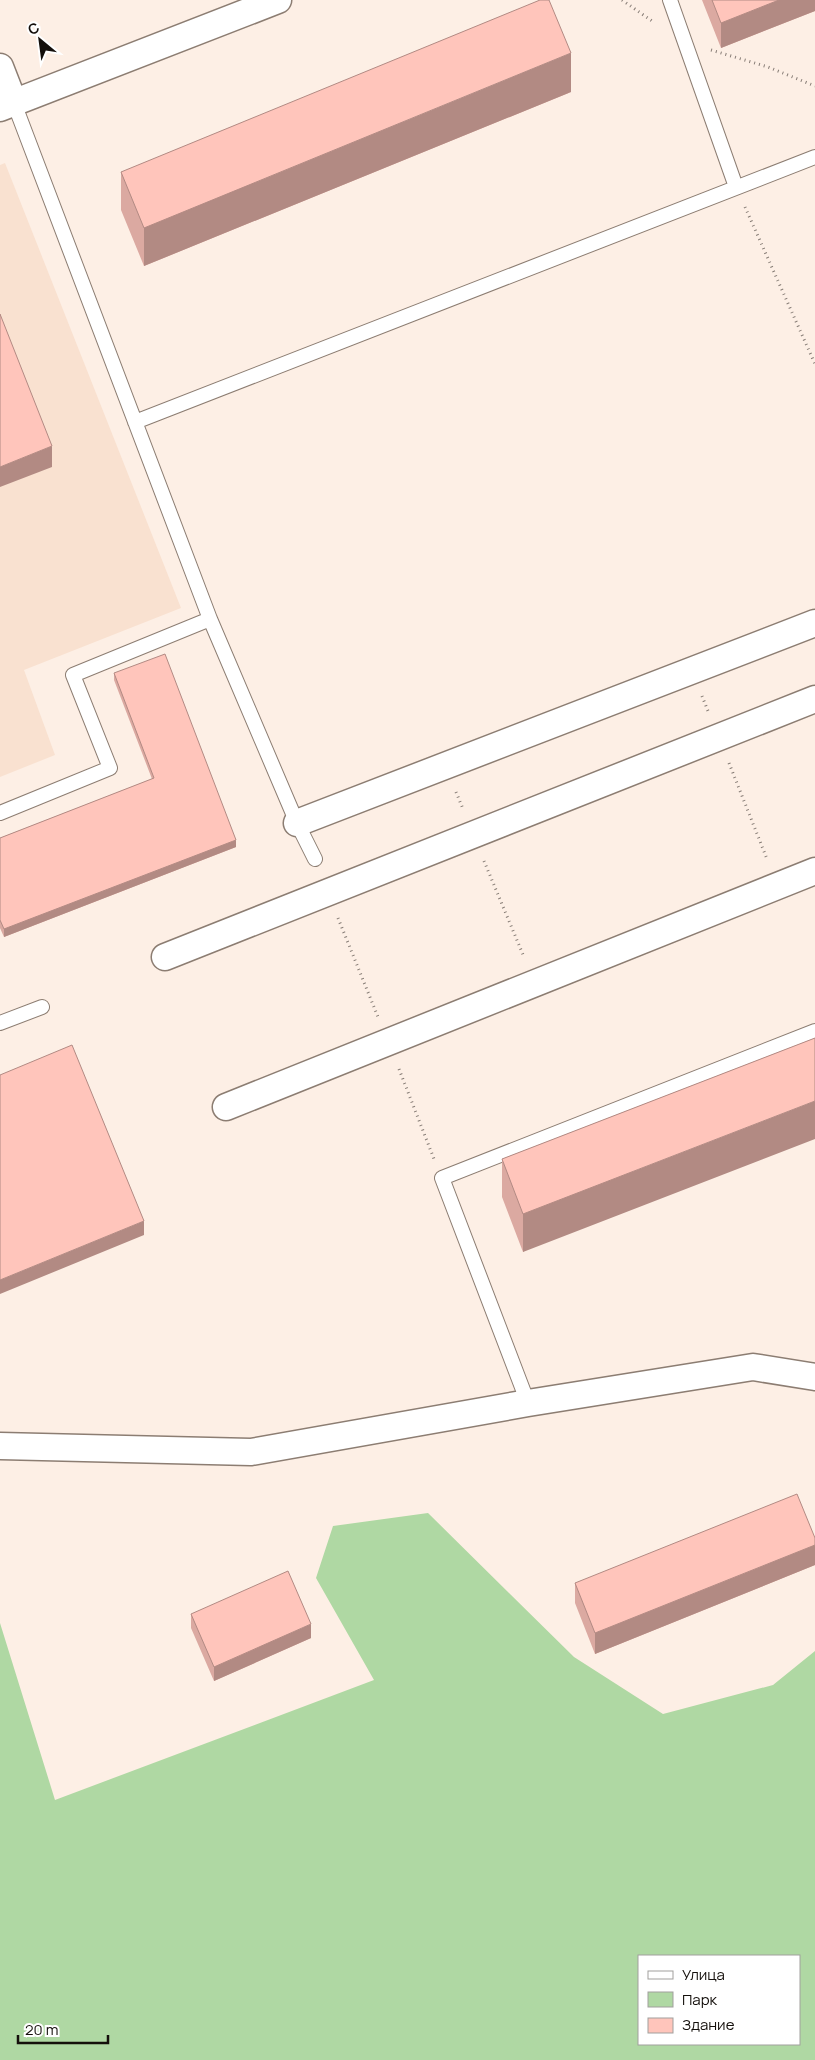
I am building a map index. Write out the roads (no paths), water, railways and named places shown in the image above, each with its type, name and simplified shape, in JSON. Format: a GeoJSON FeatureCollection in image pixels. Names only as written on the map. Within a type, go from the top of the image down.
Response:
{"type":"FeatureCollection","features":[{"type":"Feature","properties":{"kind":"street"},"geometry":{"type":"LineString","coordinates":[[0,67],[7,106],[278,0]]}},
{"type":"Feature","properties":{"kind":"street"},"geometry":{"type":"LineString","coordinates":[[297,823],[815,623]]}},
{"type":"Feature","properties":{"kind":"street"},"geometry":{"type":"LineString","coordinates":[[165,957],[815,699]]}},
{"type":"Feature","properties":{"kind":"street"},"geometry":{"type":"LineString","coordinates":[[226,1107],[815,871]]}},
{"type":"Feature","properties":{"kind":"street"},"geometry":{"type":"LineString","coordinates":[[0,1446],[251,1452],[528,1403],[753,1367],[815,1377]]}},
{"type":"Feature","properties":{"kind":"lane"},"geometry":{"type":"LineString","coordinates":[[670,0],[736,187]]}},
{"type":"Feature","properties":{"kind":"lane"},"geometry":{"type":"LineString","coordinates":[[7,106],[135,422],[210,619],[297,823],[315,859]]}},
{"type":"Feature","properties":{"kind":"lane"},"geometry":{"type":"LineString","coordinates":[[135,422],[815,157]]}},
{"type":"Feature","properties":{"kind":"lane"},"geometry":{"type":"LineString","coordinates":[[0,813],[110,768],[73,674],[210,619]]}},
{"type":"Feature","properties":{"kind":"lane"},"geometry":{"type":"LineString","coordinates":[[0,1023],[42,1007]]}},
{"type":"Feature","properties":{"kind":"lane"},"geometry":{"type":"LineString","coordinates":[[528,1403],[442,1178],[815,1031]]}}]}
